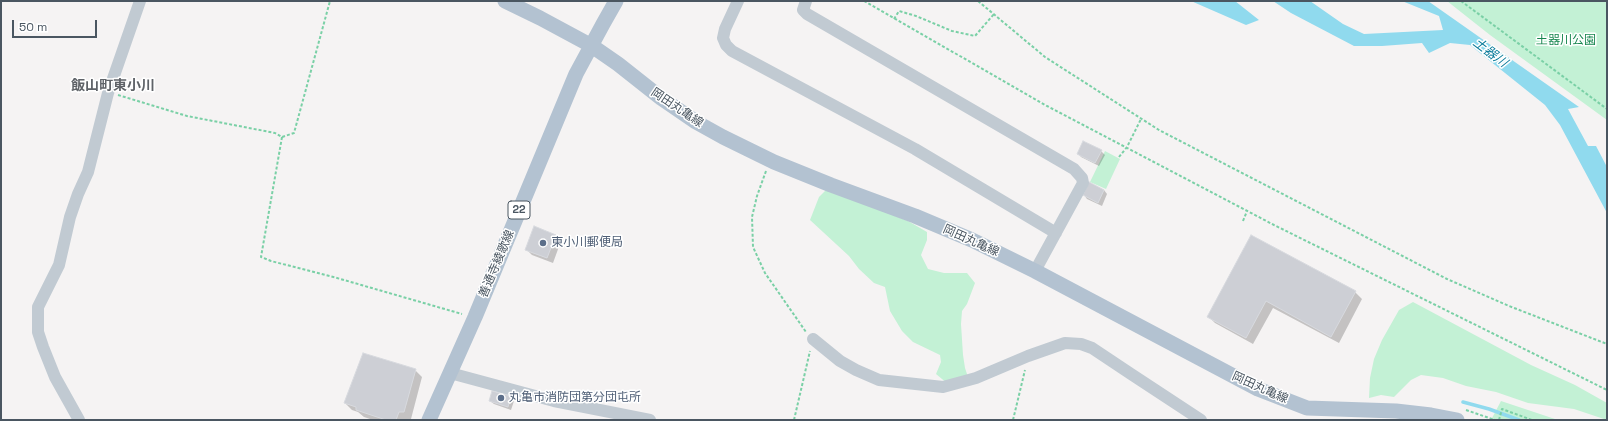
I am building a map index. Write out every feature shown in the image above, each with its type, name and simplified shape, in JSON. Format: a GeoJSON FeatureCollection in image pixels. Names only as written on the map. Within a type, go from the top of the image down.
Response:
{"type":"FeatureCollection","features":[{"type":"Feature","properties":{"kind":"main road","name":"岡田丸亀線"},"geometry":{"type":"LineString","coordinates":[[505,1],[523,4],[592,46],[618,64],[661,98],[696,122],[723,137],[771,160],[831,185],[914,216],[972,240],[1035,271],[1258,390],[1307,408],[1363,415],[1424,414],[1455,420]]}},
{"type":"Feature","properties":{"kind":"main road","name":"善通寺綾歌線"},"geometry":{"type":"LineString","coordinates":[[429,420],[475,317],[576,74],[616,2]]}},
{"type":"Feature","properties":{"kind":"street"},"geometry":{"type":"LineString","coordinates":[[79,420],[55,378],[43,347],[38,332],[38,307],[59,264],[70,217],[88,172],[108,93],[140,1]]}},
{"type":"Feature","properties":{"kind":"street"},"geometry":{"type":"LineString","coordinates":[[738,1],[725,29],[723,38],[726,45],[732,51],[915,149],[1056,233]]}},
{"type":"Feature","properties":{"kind":"street"},"geometry":{"type":"LineString","coordinates":[[806,1],[804,10],[807,14],[1074,169],[1082,178],[1083,183],[1035,271]]}},
{"type":"Feature","properties":{"kind":"street"},"geometry":{"type":"LineString","coordinates":[[813,339],[840,361],[879,380],[943,387],[976,378],[1028,356],[1065,343],[1081,344],[1092,348],[1201,420]]}},
{"type":"Feature","properties":{"kind":"street"},"geometry":{"type":"LineString","coordinates":[[450,373],[539,397],[650,420]]}},
{"type":"Feature","properties":{"kind":"path"},"geometry":{"type":"LineString","coordinates":[[108,93],[133,99],[187,116],[275,133],[282,137],[294,133],[330,1]]}},
{"type":"Feature","properties":{"kind":"path"},"geometry":{"type":"LineString","coordinates":[[864,1],[1047,106],[1247,211],[1607,390]]}},
{"type":"Feature","properties":{"kind":"path"},"geometry":{"type":"LineString","coordinates":[[978,1],[1045,57],[1141,119],[1190,147],[1447,279],[1508,306],[1607,344]]}},
{"type":"Feature","properties":{"kind":"path"},"geometry":{"type":"LineString","coordinates":[[1461,1],[1607,109]]}},
{"type":"Feature","properties":{"kind":"path"},"geometry":{"type":"LineString","coordinates":[[894,19],[899,11],[916,16],[952,31],[975,36],[994,14]]}},
{"type":"Feature","properties":{"kind":"path"},"geometry":{"type":"LineString","coordinates":[[1119,157],[1127,148],[1141,119]]}},
{"type":"Feature","properties":{"kind":"path"},"geometry":{"type":"LineString","coordinates":[[282,137],[261,256],[271,261],[338,278],[475,317]]}},
{"type":"Feature","properties":{"kind":"path"},"geometry":{"type":"LineString","coordinates":[[771,160],[757,196],[752,217],[753,247],[765,273],[804,330],[813,339],[794,420]]}},
{"type":"Feature","properties":{"kind":"path"},"geometry":{"type":"LineString","coordinates":[[1242,221],[1247,211]]}},
{"type":"Feature","properties":{"kind":"path"},"geometry":{"type":"LineString","coordinates":[[1013,420],[1028,356]]}},
{"type":"Feature","properties":{"kind":"path"},"geometry":{"type":"LineString","coordinates":[[1455,420],[1457,409],[1462,408],[1495,420]]}},
{"type":"Feature","properties":{"kind":"path"},"geometry":{"type":"LineString","coordinates":[[1499,420],[1502,409],[1532,420]]}},
{"type":"Feature","properties":{"kind":"green space","name":"土器川公園"},"geometry":{"type":"Polygon","coordinates":[[[1447,1],[1607,1],[1607,120],[1490,35],[1447,1]]]}},
{"type":"Feature","properties":{"kind":"green space"},"geometry":{"type":"Polygon","coordinates":[[[1105,151],[1120,159],[1106,189],[1090,182],[1105,151]]]}},
{"type":"Feature","properties":{"kind":"green space"},"geometry":{"type":"Polygon","coordinates":[[[827,189],[908,221],[927,232],[927,240],[921,255],[928,269],[944,273],[967,273],[975,283],[967,304],[962,311],[961,324],[963,355],[969,380],[948,384],[936,374],[941,362],[940,355],[913,342],[902,331],[890,311],[885,287],[874,283],[859,269],[849,256],[810,220],[819,197],[827,189]]]}},
{"type":"Feature","properties":{"kind":"green space"},"geometry":{"type":"Polygon","coordinates":[[[1413,302],[1531,365],[1575,385],[1607,403],[1607,420],[1574,409],[1528,403],[1496,392],[1466,386],[1443,378],[1421,375],[1411,380],[1394,397],[1381,395],[1369,398],[1370,378],[1374,359],[1382,340],[1399,310],[1413,302]]]}},
{"type":"Feature","properties":{"kind":"green space"},"geometry":{"type":"Polygon","coordinates":[[[1501,401],[1558,420],[1491,420],[1501,401]]]}},
{"type":"Feature","properties":{"kind":"water"},"geometry":{"type":"Polygon","coordinates":[[[1191,1],[1235,1],[1259,20],[1246,25],[1191,1]]]}},
{"type":"Feature","properties":{"kind":"water","name":"土器川"},"geometry":{"type":"Polygon","coordinates":[[[1273,1],[1310,1],[1343,24],[1364,34],[1443,30],[1439,16],[1402,1],[1428,1],[1579,107],[1568,109],[1588,146],[1596,146],[1607,167],[1607,213],[1560,125],[1545,105],[1470,45],[1450,43],[1429,53],[1422,43],[1382,46],[1354,46],[1291,13],[1273,1]]]}},
{"type":"Feature","properties":{"kind":"building"},"geometry":{"type":"Polygon","coordinates":[[[1083,141],[1102,150],[1095,163],[1077,154],[1083,141]]]}},
{"type":"Feature","properties":{"kind":"building"},"geometry":{"type":"Polygon","coordinates":[[[1089,182],[1104,190],[1098,203],[1083,195],[1089,182]]]}},
{"type":"Feature","properties":{"kind":"building"},"geometry":{"type":"Polygon","coordinates":[[[534,226],[556,235],[547,258],[525,250],[534,226]]]}},
{"type":"Feature","properties":{"kind":"building"},"geometry":{"type":"Polygon","coordinates":[[[1251,235],[1356,291],[1331,337],[1266,301],[1246,338],[1207,317],[1251,235]]]}},
{"type":"Feature","properties":{"kind":"building"},"geometry":{"type":"Polygon","coordinates":[[[363,353],[416,369],[404,412],[399,412],[396,420],[386,420],[356,410],[356,407],[344,403],[363,353]]]}},
{"type":"Feature","properties":{"kind":"building"},"geometry":{"type":"Polygon","coordinates":[[[492,391],[511,396],[508,407],[489,401],[492,391]]]}},
{"type":"Feature","properties":{"kind":"waterway"},"geometry":{"type":"LineString","coordinates":[[1463,402],[1489,409],[1519,420]]}},
{"type":"Feature","properties":{"kind":"place","name":"東小川郵便局"},"geometry":{"type":"Point","coordinates":[543,243]}},
{"type":"Feature","properties":{"kind":"place","name":"丸亀市消防団第分団屯所"},"geometry":{"type":"Point","coordinates":[501,398]}},
{"type":"Feature","properties":{"kind":"district","name":"飯山町東小川"},"geometry":{"type":"Point","coordinates":[113,86]}}]}
